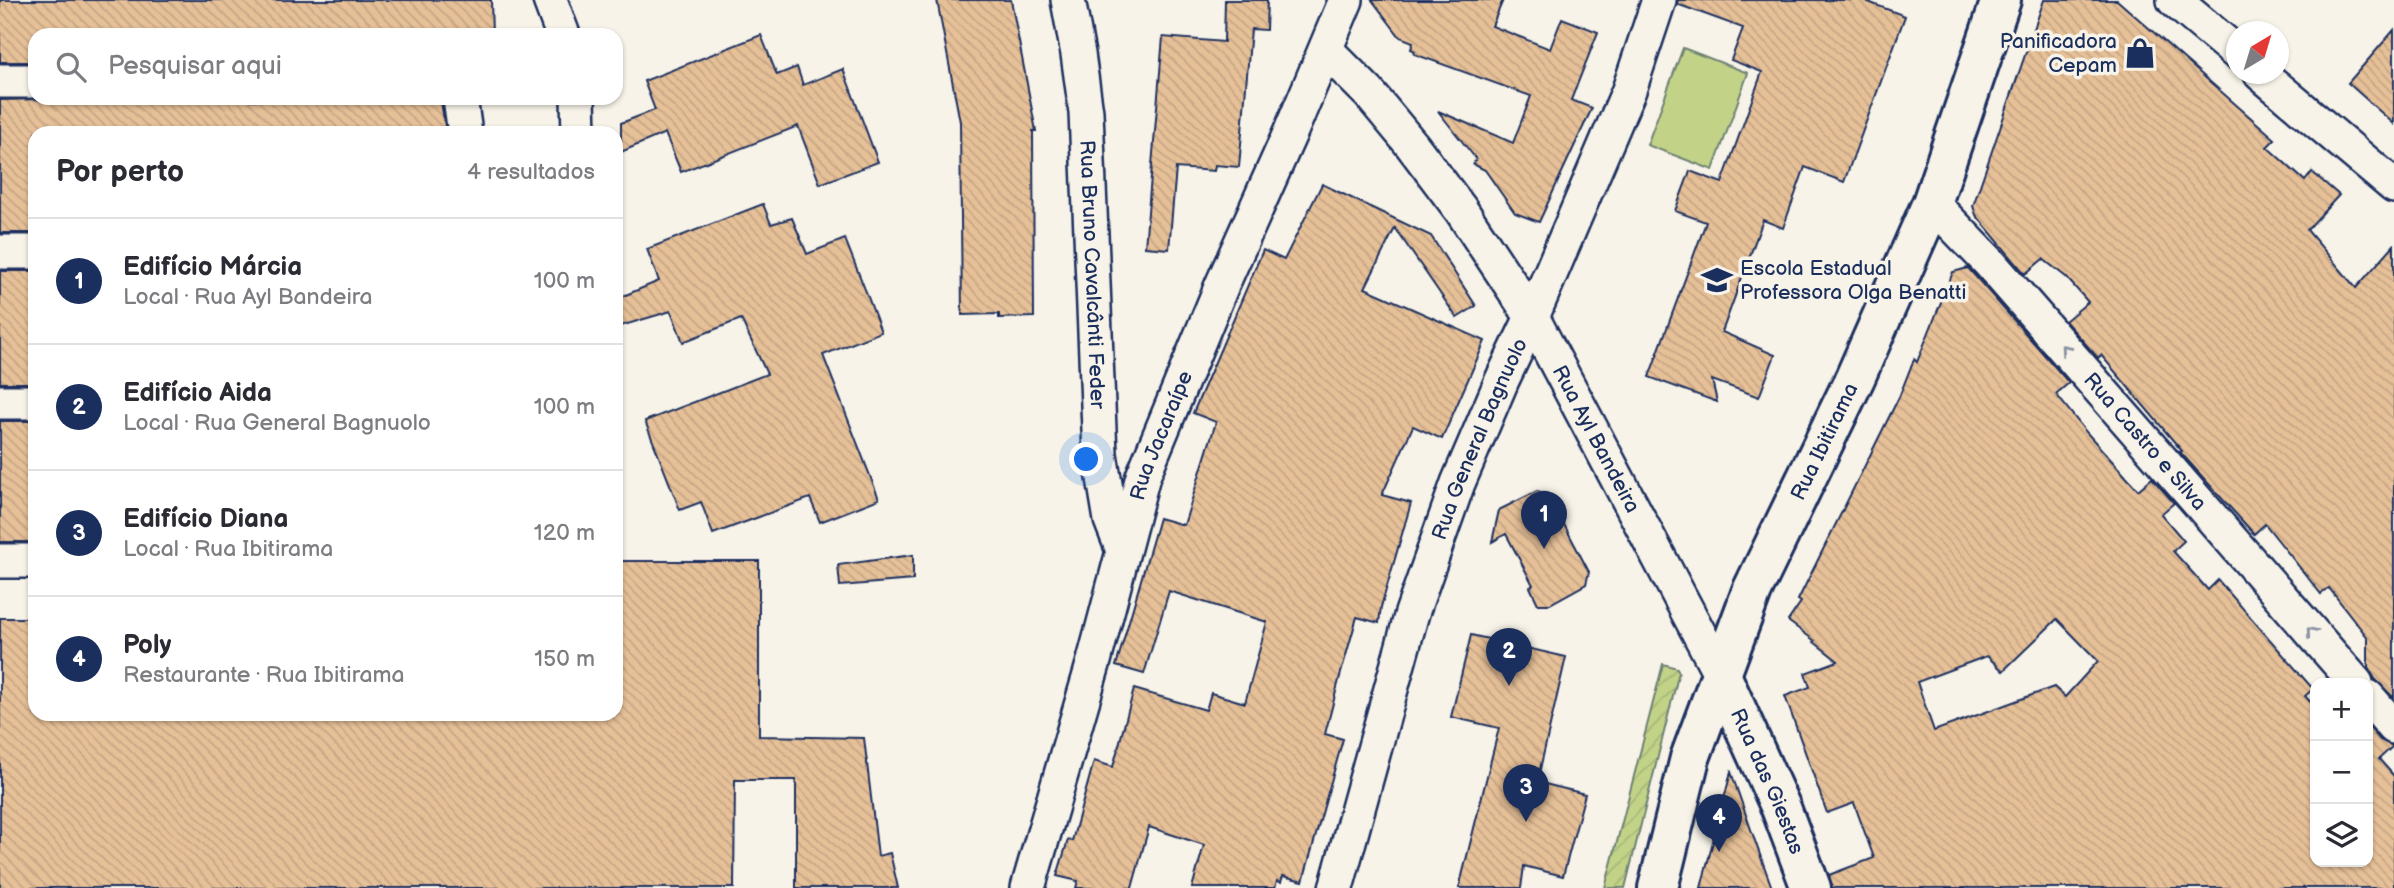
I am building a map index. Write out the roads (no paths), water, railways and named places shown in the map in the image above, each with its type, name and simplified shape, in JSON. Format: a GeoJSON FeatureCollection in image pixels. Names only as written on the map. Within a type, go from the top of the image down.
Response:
{"type":"FeatureCollection","features":[{"type":"Feature","properties":{"kind":"main road","name":"Rua Ibitirama"},"geometry":{"type":"LineString","coordinates":[[1658,888],[1690,758],[1752,591],[1855,378],[1932,203],[2001,0]]}},
{"type":"Feature","properties":{"kind":"main road","name":"Rua das Giestas"},"geometry":{"type":"LineString","coordinates":[[1721,675],[1781,808],[1811,888]]}},
{"type":"Feature","properties":{"kind":"street"},"geometry":{"type":"LineString","coordinates":[[551,0],[561,28]]}},
{"type":"Feature","properties":{"kind":"street","name":"Rua Bruno Cavalcânti Feder"},"geometry":{"type":"LineString","coordinates":[[1068,0],[1079,54],[1086,112],[1100,454],[1104,492],[1122,548]]}},
{"type":"Feature","properties":{"kind":"street","name":"Rua Jacaraípe"},"geometry":{"type":"LineString","coordinates":[[1028,888],[1094,661],[1143,476],[1222,285],[1346,0]]}},
{"type":"Feature","properties":{"kind":"street","name":"Rua General Bagnuolo"},"geometry":{"type":"LineString","coordinates":[[1336,888],[1412,614],[1458,483],[1629,90],[1659,0]]}},
{"type":"Feature","properties":{"kind":"street"},"geometry":{"type":"LineString","coordinates":[[2174,0],[2226,44]]}},
{"type":"Feature","properties":{"kind":"street","name":"Rua Ayl Bandeira"},"geometry":{"type":"LineString","coordinates":[[1326,50],[1368,93],[1412,145],[1461,210],[1532,317],[1721,675]]}},
{"type":"Feature","properties":{"kind":"street"},"geometry":{"type":"LineString","coordinates":[[0,81],[28,81]]}},
{"type":"Feature","properties":{"kind":"street"},"geometry":{"type":"LineString","coordinates":[[2273,84],[2394,186]]}},
{"type":"Feature","properties":{"kind":"street"},"geometry":{"type":"LineString","coordinates":[[461,105],[464,126]]}},
{"type":"Feature","properties":{"kind":"street"},"geometry":{"type":"LineString","coordinates":[[578,105],[579,126]]}},
{"type":"Feature","properties":{"kind":"street","name":"Rua Castro e Silva"},"geometry":{"type":"LineString","coordinates":[[1932,203],[1988,261],[2352,678]]}},
{"type":"Feature","properties":{"kind":"street"},"geometry":{"type":"LineString","coordinates":[[0,252],[28,252]]}},
{"type":"Feature","properties":{"kind":"street"},"geometry":{"type":"LineString","coordinates":[[0,402],[28,402]]}},
{"type":"Feature","properties":{"kind":"street"},"geometry":{"type":"LineString","coordinates":[[0,561],[28,561]]}},
{"type":"Feature","properties":{"kind":"street"},"geometry":{"type":"LineString","coordinates":[[2373,703],[2394,727]]}},
{"type":"Feature","properties":{"kind":"place","name":"Panificadora Cepam"},"geometry":{"type":"Point","coordinates":[2140,53]}},
{"type":"Feature","properties":{"kind":"place","name":"Escola Estadual Professora Olga Benatti"},"geometry":{"type":"Point","coordinates":[1717,280]}},
{"type":"Feature","properties":{"kind":"place","name":"Edifício Márcia"},"geometry":{"type":"Point","coordinates":[1544,549]}},
{"type":"Feature","properties":{"kind":"place","name":"Edifício Aida"},"geometry":{"type":"Point","coordinates":[1509,686]}},
{"type":"Feature","properties":{"kind":"place","name":"Edifício Diana"},"geometry":{"type":"Point","coordinates":[1526,822]}},
{"type":"Feature","properties":{"kind":"place","name":"Poly"},"geometry":{"type":"Point","coordinates":[1719,852]}}]}
